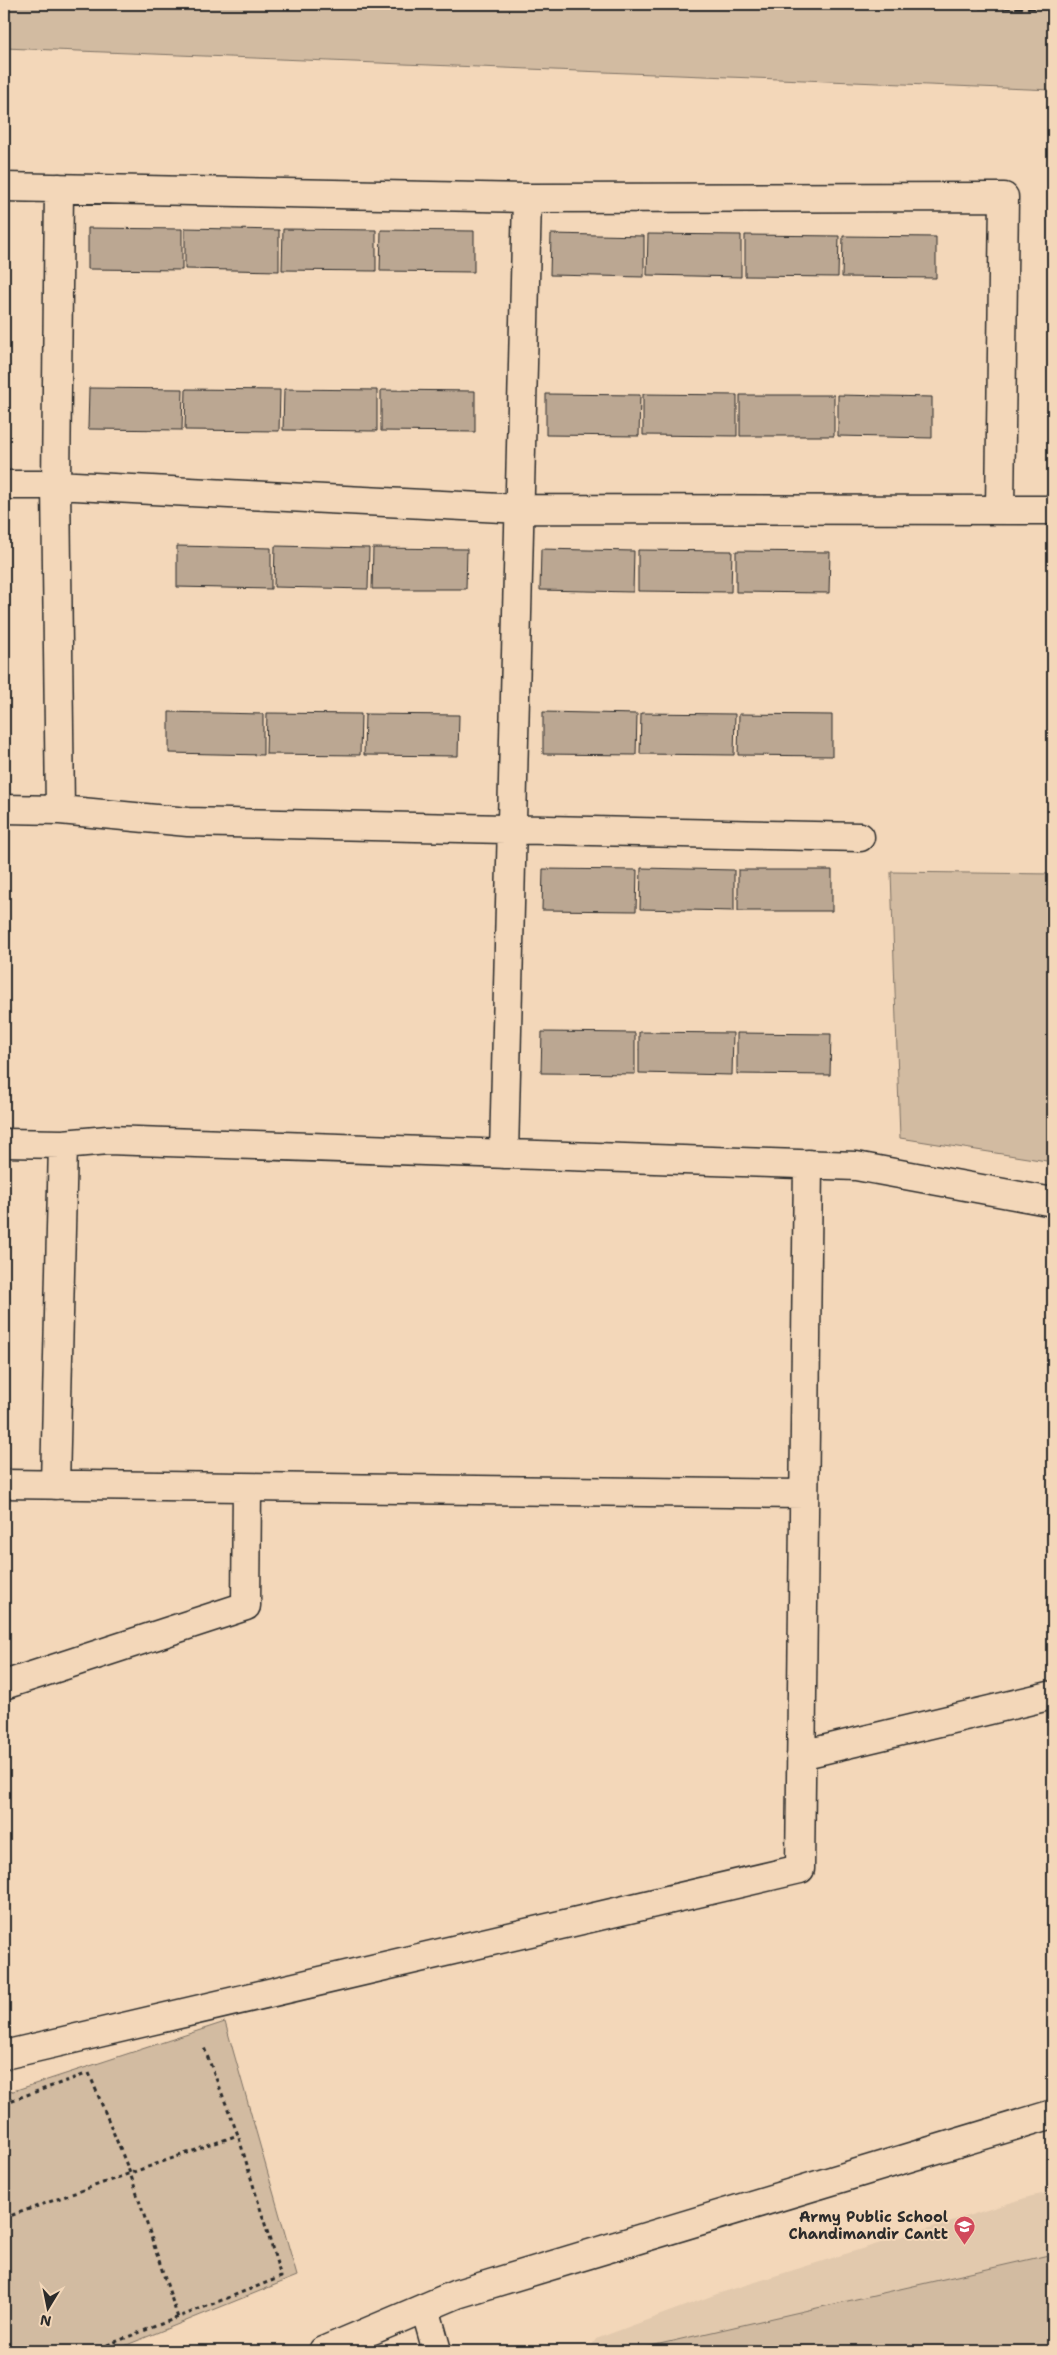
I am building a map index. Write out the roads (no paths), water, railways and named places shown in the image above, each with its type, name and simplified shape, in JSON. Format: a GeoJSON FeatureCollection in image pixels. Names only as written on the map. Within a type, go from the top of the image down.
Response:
{"type":"FeatureCollection","features":[{"type":"Feature","properties":{"kind":"street"},"geometry":{"type":"LineString","coordinates":[[4,187],[527,198],[1004,197],[1000,509]]}},
{"type":"Feature","properties":{"kind":"street"},"geometry":{"type":"LineString","coordinates":[[59,188],[56,484],[60,810]]}},
{"type":"Feature","properties":{"kind":"street"},"geometry":{"type":"LineString","coordinates":[[504,1154],[527,198]]}},
{"type":"Feature","properties":{"kind":"street"},"geometry":{"type":"LineString","coordinates":[[4,485],[56,484],[520,509],[1053,510]]}},
{"type":"Feature","properties":{"kind":"street"},"geometry":{"type":"LineString","coordinates":[[4,809],[60,810],[188,822],[860,837]]}},
{"type":"Feature","properties":{"kind":"street"},"geometry":{"type":"LineString","coordinates":[[4,1143],[63,1144],[108,1140],[856,1166],[1053,1202]]}},
{"type":"Feature","properties":{"kind":"street"},"geometry":{"type":"LineString","coordinates":[[55,1485],[63,1144]]}},
{"type":"Feature","properties":{"kind":"street"},"geometry":{"type":"LineString","coordinates":[[4,2055],[800,1868],[808,1164]]}},
{"type":"Feature","properties":{"kind":"street"},"geometry":{"type":"LineString","coordinates":[[4,1484],[804,1494]]}},
{"type":"Feature","properties":{"kind":"street"},"geometry":{"type":"LineString","coordinates":[[4,1685],[246,1606],[247,1488]]}},
{"type":"Feature","properties":{"kind":"street"},"geometry":{"type":"LineString","coordinates":[[801,1755],[1053,1695]]}},
{"type":"Feature","properties":{"kind":"street"},"geometry":{"type":"LineString","coordinates":[[324,2351],[457,2294],[1053,2114]]}},
{"type":"Feature","properties":{"kind":"street"},"geometry":{"type":"LineString","coordinates":[[426,2308],[437,2351]]}},
{"type":"Feature","properties":{"kind":"railway"},"geometry":{"type":"LineString","coordinates":[[679,4],[1053,8]]}},
{"type":"Feature","properties":{"kind":"place","name":"Army Public School Chandimandir Cantt"},"geometry":{"type":"Point","coordinates":[964,2245]}}]}
